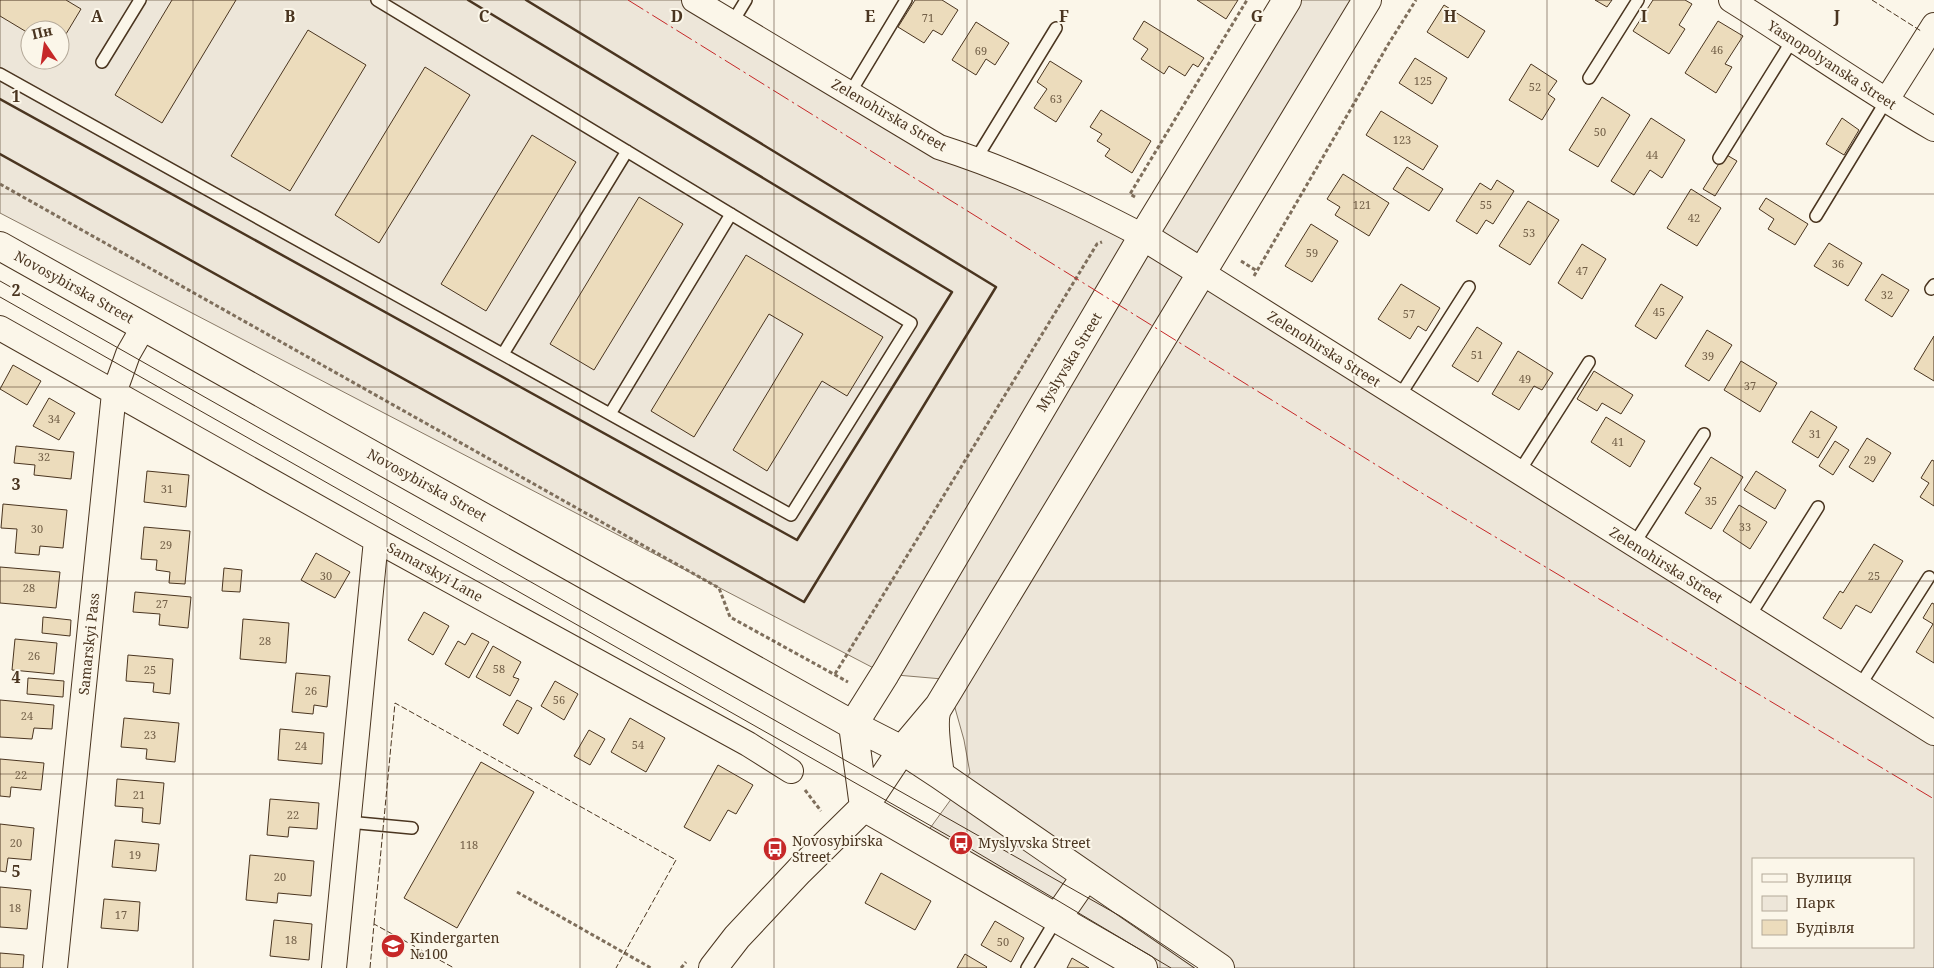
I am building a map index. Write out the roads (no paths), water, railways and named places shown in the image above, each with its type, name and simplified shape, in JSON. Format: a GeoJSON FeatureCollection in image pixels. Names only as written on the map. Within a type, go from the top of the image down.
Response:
{"type":"FeatureCollection","features":[{"type":"Feature","properties":{"kind":"street","name":"Zelenohirska Street"},"geometry":{"type":"LineString","coordinates":[[694,0],[939,147],[976,159],[1054,191],[1143,236],[1934,733]]}},
{"type":"Feature","properties":{"kind":"street","name":"Myslyvska Street"},"geometry":{"type":"LineString","coordinates":[[854,725],[886,674],[1143,236],[1287,0]]}},
{"type":"Feature","properties":{"kind":"street"},"geometry":{"type":"LineString","coordinates":[[713,968],[799,871],[864,808],[902,750],[936,709],[1368,0]]}},
{"type":"Feature","properties":{"kind":"street","name":"Yasnopolyanska Street"},"geometry":{"type":"LineString","coordinates":[[1731,0],[1886,101],[1934,129]]}},
{"type":"Feature","properties":{"kind":"street"},"geometry":{"type":"LineString","coordinates":[[1886,101],[1934,25]]}},
{"type":"Feature","properties":{"kind":"street","name":"Novosybirska Street"},"geometry":{"type":"LineString","coordinates":[[0,246],[854,725],[902,750],[1220,968]]}},
{"type":"Feature","properties":{"kind":"street","name":"Samarskyi Pass"},"geometry":{"type":"LineString","coordinates":[[55,968],[114,393],[128,354],[144,326]]}},
{"type":"Feature","properties":{"kind":"street"},"geometry":{"type":"LineString","coordinates":[[0,328],[376,540]]}},
{"type":"Feature","properties":{"kind":"street","name":"Samarskyi Lane"},"geometry":{"type":"LineString","coordinates":[[334,968],[376,540],[748,744],[791,772]]}},
{"type":"Feature","properties":{"kind":"street"},"geometry":{"type":"LineString","coordinates":[[936,709],[935,729],[940,775]]}},
{"type":"Feature","properties":{"kind":"street"},"geometry":{"type":"LineString","coordinates":[[854,725],[864,808]]}},
{"type":"Feature","properties":{"kind":"street"},"geometry":{"type":"LineString","coordinates":[[864,808],[1143,968]]}},
{"type":"Feature","properties":{"kind":"street"},"geometry":{"type":"LineString","coordinates":[[1057,918],[1086,876]]}},
{"type":"Feature","properties":{"kind":"lane"},"geometry":{"type":"LineString","coordinates":[[102,62],[140,0]]}},
{"type":"Feature","properties":{"kind":"lane"},"geometry":{"type":"LineString","coordinates":[[0,74],[791,515],[911,323],[377,0]]}},
{"type":"Feature","properties":{"kind":"lane"},"geometry":{"type":"LineString","coordinates":[[732,23],[746,0]]}},
{"type":"Feature","properties":{"kind":"lane"},"geometry":{"type":"LineString","coordinates":[[850,93],[906,0]]}},
{"type":"Feature","properties":{"kind":"lane"},"geometry":{"type":"LineString","coordinates":[[1589,78],[1638,0]]}},
{"type":"Feature","properties":{"kind":"lane"},"geometry":{"type":"LineString","coordinates":[[976,159],[1056,28]]}},
{"type":"Feature","properties":{"kind":"lane"},"geometry":{"type":"LineString","coordinates":[[1719,158],[1793,39]]}},
{"type":"Feature","properties":{"kind":"lane"},"geometry":{"type":"LineString","coordinates":[[1816,216],[1886,101]]}},
{"type":"Feature","properties":{"kind":"lane"},"geometry":{"type":"LineString","coordinates":[[503,354],[627,151]]}},
{"type":"Feature","properties":{"kind":"lane"},"geometry":{"type":"LineString","coordinates":[[610,414],[731,214]]}},
{"type":"Feature","properties":{"kind":"lane"},"geometry":{"type":"LineString","coordinates":[[1399,397],[1469,287]]}},
{"type":"Feature","properties":{"kind":"lane"},"geometry":{"type":"LineString","coordinates":[[1519,472],[1588,362]]}},
{"type":"Feature","properties":{"kind":"lane"},"geometry":{"type":"LineString","coordinates":[[1634,544],[1704,434]]}},
{"type":"Feature","properties":{"kind":"lane"},"geometry":{"type":"LineString","coordinates":[[1749,616],[1818,507]]}},
{"type":"Feature","properties":{"kind":"lane"},"geometry":{"type":"LineString","coordinates":[[1860,686],[1929,577]]}},
{"type":"Feature","properties":{"kind":"lane"},"geometry":{"type":"LineString","coordinates":[[348,822],[412,828]]}},
{"type":"Feature","properties":{"kind":"lane"},"geometry":{"type":"LineString","coordinates":[[1028,968],[1057,918]]}},
{"type":"Feature","properties":{"kind":"tram line"},"geometry":{"type":"LineString","coordinates":[[0,281],[1120,916],[1198,968]]}},
{"type":"Feature","properties":{"kind":"tram line"},"geometry":{"type":"LineString","coordinates":[[0,297],[961,843],[1171,968]]}},
{"type":"Feature","properties":{"kind":"place","name":"Myslyvska Street"},"geometry":{"type":"Point","coordinates":[961,843]}},
{"type":"Feature","properties":{"kind":"place","name":"Novosybirska Street"},"geometry":{"type":"Point","coordinates":[775,849]}},
{"type":"Feature","properties":{"kind":"place","name":"Kindergarten №100"},"geometry":{"type":"Point","coordinates":[393,946]}}]}
